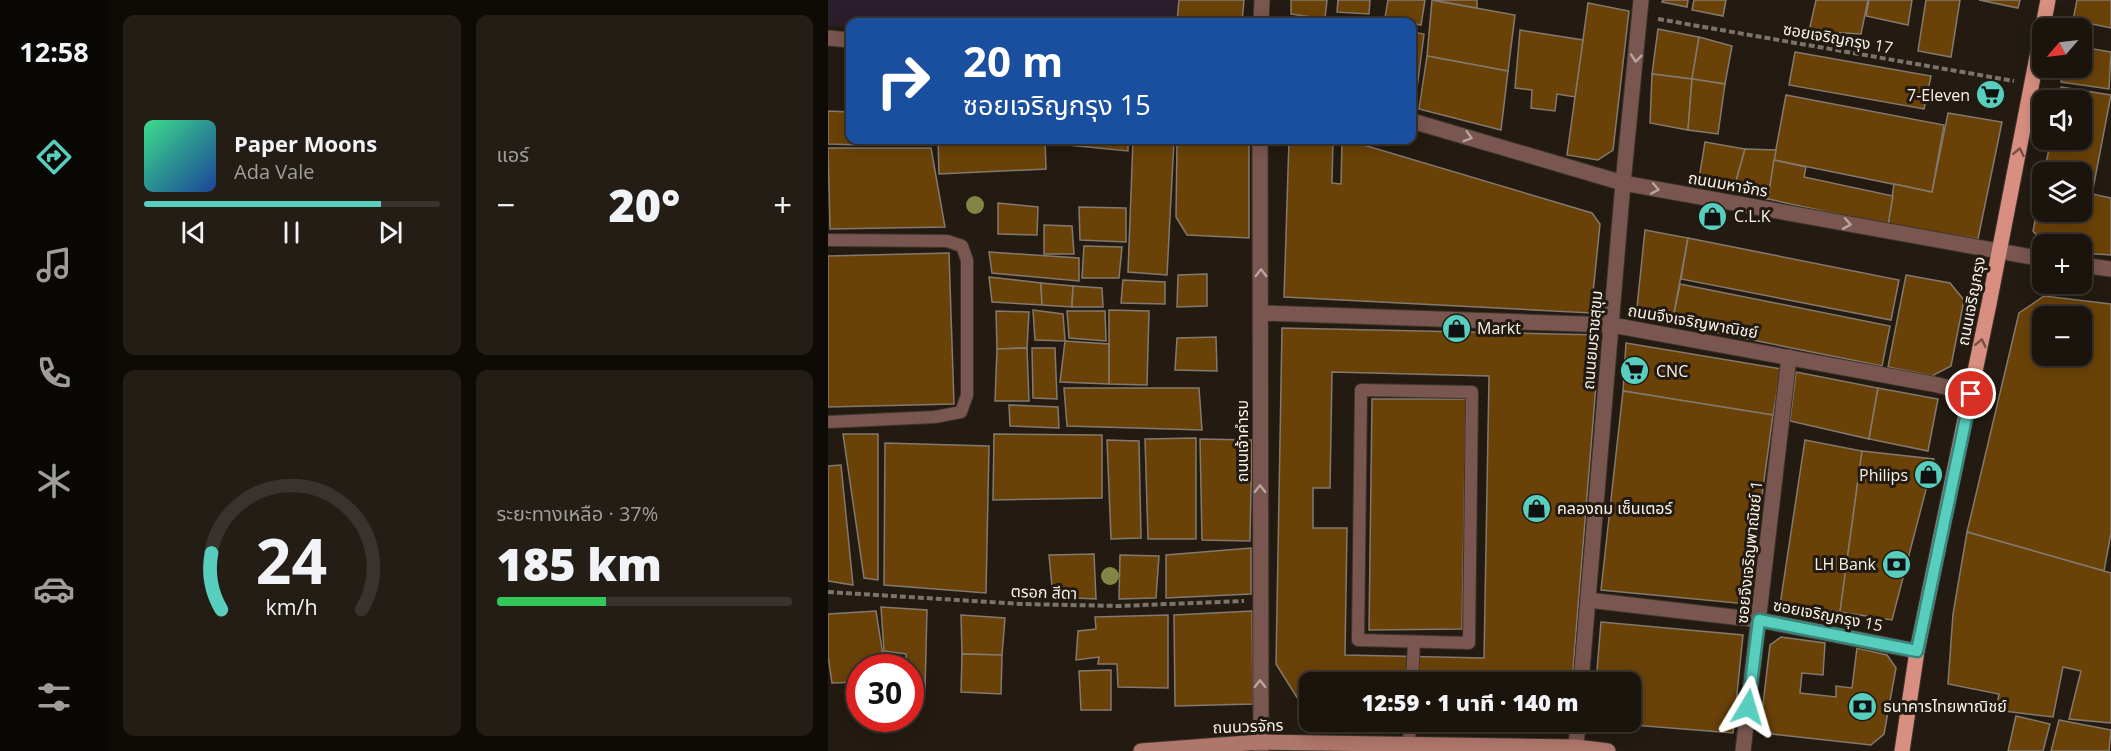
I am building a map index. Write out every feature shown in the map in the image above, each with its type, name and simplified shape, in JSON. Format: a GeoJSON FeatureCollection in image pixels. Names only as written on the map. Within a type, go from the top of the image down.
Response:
{"type":"FeatureCollection","features":[{"type":"Feature","properties":{"kind":"main road","name":"ถนนเจริญกรุง"},"geometry":{"type":"LineString","coordinates":[[1902,751],[1917,651],[1971,394],[2048,0]]}},
{"type":"Feature","properties":{"kind":"main road","name":"ถนนวรจักร"},"geometry":{"type":"LineString","coordinates":[[1141,751],[1409,744],[1478,748],[1576,747],[1608,751]]}},
{"type":"Feature","properties":{"kind":"street"},"geometry":{"type":"LineString","coordinates":[[1261,18],[1262,0]]}},
{"type":"Feature","properties":{"kind":"street","name":"ถนนยมราชสุขุม"},"geometry":{"type":"LineString","coordinates":[[1582,672],[1623,183],[1641,8]]}},
{"type":"Feature","properties":{"kind":"street"},"geometry":{"type":"LineString","coordinates":[[828,38],[846,40]]}},
{"type":"Feature","properties":{"kind":"street","name":"ถนนมหาจักร"},"geometry":{"type":"LineString","coordinates":[[1416,122],[1623,183],[2032,257]]}},
{"type":"Feature","properties":{"kind":"street","name":"ถนนเจ้าคำรบ"},"geometry":{"type":"LineString","coordinates":[[1260,144],[1261,747]]}},
{"type":"Feature","properties":{"kind":"street"},"geometry":{"type":"LineString","coordinates":[[2092,266],[2111,269]]}},
{"type":"Feature","properties":{"kind":"street","name":"ถนนจึงเจริญพาณิชย์"},"geometry":{"type":"LineString","coordinates":[[1260,313],[1612,325],[1938,385],[1971,394]]}},
{"type":"Feature","properties":{"kind":"street","name":"ซอยจึงเจริญพาณิชย์ 1"},"geometry":{"type":"LineString","coordinates":[[1743,751],[1789,357]]}},
{"type":"Feature","properties":{"kind":"street","name":"ซอยเจริญกรุง 15"},"geometry":{"type":"LineString","coordinates":[[1588,600],[1759,620],[1917,651]]}},
{"type":"Feature","properties":{"kind":"street"},"geometry":{"type":"LineString","coordinates":[[1576,747],[1577,732]]}},
{"type":"Feature","properties":{"kind":"lane"},"geometry":{"type":"LineString","coordinates":[[828,240],[947,241],[962,246],[967,260],[967,395],[961,412],[935,417],[828,422]]}},
{"type":"Feature","properties":{"kind":"lane"},"geometry":{"type":"LineString","coordinates":[[1361,390],[1472,392],[1469,643],[1414,642],[1358,640],[1361,390]]}},
{"type":"Feature","properties":{"kind":"lane"},"geometry":{"type":"LineString","coordinates":[[1412,672],[1414,642]]}},
{"type":"Feature","properties":{"kind":"lane"},"geometry":{"type":"LineString","coordinates":[[1409,744],[1410,732]]}},
{"type":"Feature","properties":{"kind":"path","name":"ซอยเจริญกรุง 17"},"geometry":{"type":"LineString","coordinates":[[1641,8],[2032,84]]}},
{"type":"Feature","properties":{"kind":"path","name":"ตรอก สีดา"},"geometry":{"type":"LineString","coordinates":[[828,592],[1119,606],[1260,600]]}},
{"type":"Feature","properties":{"kind":"shaded area"},"geometry":{"type":"Polygon","coordinates":[[[828,0],[1244,0],[1242,18],[846,18],[846,27],[828,26],[828,0]]]}},
{"type":"Feature","properties":{"kind":"building"},"geometry":{"type":"Polygon","coordinates":[[[1179,0],[1244,0],[1242,18],[1177,18],[1179,0]]]}},
{"type":"Feature","properties":{"kind":"building"},"geometry":{"type":"Polygon","coordinates":[[[1291,0],[1327,0],[1325,18],[1291,14],[1291,0]]]}},
{"type":"Feature","properties":{"kind":"building"},"geometry":{"type":"Polygon","coordinates":[[[1338,0],[1370,0],[1369,14],[1337,12],[1338,0]]]}},
{"type":"Feature","properties":{"kind":"building"},"geometry":{"type":"Polygon","coordinates":[[[1388,0],[1425,0],[1421,25],[1416,24],[1416,18],[1385,18],[1388,0]]]}},
{"type":"Feature","properties":{"kind":"building"},"geometry":{"type":"Polygon","coordinates":[[[1432,0],[1515,15],[1508,71],[1427,56],[1432,0]]]}},
{"type":"Feature","properties":{"kind":"building"},"geometry":{"type":"Polygon","coordinates":[[[1432,0],[1477,0],[1477,8],[1432,0]]]}},
{"type":"Feature","properties":{"kind":"building"},"geometry":{"type":"Polygon","coordinates":[[[1663,0],[1688,0],[1687,7],[1662,2],[1663,0]]]}},
{"type":"Feature","properties":{"kind":"building"},"geometry":{"type":"Polygon","coordinates":[[[1694,0],[1726,0],[1723,16],[1692,10],[1694,0]]]}},
{"type":"Feature","properties":{"kind":"building"},"geometry":{"type":"Polygon","coordinates":[[[1816,0],[1868,0],[1861,34],[1809,31],[1816,0]]]}},
{"type":"Feature","properties":{"kind":"building"},"geometry":{"type":"Polygon","coordinates":[[[1869,0],[1912,0],[1908,25],[1866,16],[1869,0]]]}},
{"type":"Feature","properties":{"kind":"building"},"geometry":{"type":"Polygon","coordinates":[[[1926,0],[1960,0],[1951,57],[1918,51],[1926,0]]]}},
{"type":"Feature","properties":{"kind":"building"},"geometry":{"type":"Polygon","coordinates":[[[1979,0],[2020,0],[2018,8],[1979,0]]]}},
{"type":"Feature","properties":{"kind":"building"},"geometry":{"type":"Polygon","coordinates":[[[2077,0],[2111,0],[2111,28],[2092,24],[2092,18],[2073,18],[2077,0]]]}},
{"type":"Feature","properties":{"kind":"building"},"geometry":{"type":"Polygon","coordinates":[[[1588,3],[1629,11],[1613,150],[1598,160],[1567,155],[1588,3]]]}},
{"type":"Feature","properties":{"kind":"building"},"geometry":{"type":"Polygon","coordinates":[[[1658,29],[1699,37],[1692,79],[1652,74],[1658,29]]]}},
{"type":"Feature","properties":{"kind":"building"},"geometry":{"type":"Polygon","coordinates":[[[1520,30],[1583,40],[1575,97],[1557,94],[1555,111],[1531,108],[1532,90],[1515,88],[1520,30]]]}},
{"type":"Feature","properties":{"kind":"building"},"geometry":{"type":"Polygon","coordinates":[[[1416,33],[1424,34],[1416,96],[1416,33]]]}},
{"type":"Feature","properties":{"kind":"building"},"geometry":{"type":"Polygon","coordinates":[[[1699,37],[1732,46],[1725,84],[1692,79],[1699,37]]]}},
{"type":"Feature","properties":{"kind":"building"},"geometry":{"type":"Polygon","coordinates":[[[2092,49],[2111,52],[2109,89],[2061,82],[2062,78],[2092,78],[2092,49]]]}},
{"type":"Feature","properties":{"kind":"building"},"geometry":{"type":"Polygon","coordinates":[[[1795,52],[1931,76],[1924,109],[1789,85],[1795,52]]]}},
{"type":"Feature","properties":{"kind":"building"},"geometry":{"type":"Polygon","coordinates":[[[1427,56],[1508,71],[1501,130],[1419,109],[1427,56]]]}},
{"type":"Feature","properties":{"kind":"building"},"geometry":{"type":"Polygon","coordinates":[[[1652,74],[1692,79],[1688,130],[1650,123],[1652,74]]]}},
{"type":"Feature","properties":{"kind":"building"},"geometry":{"type":"Polygon","coordinates":[[[1692,79],[1725,84],[1718,134],[1688,130],[1692,79]]]}},
{"type":"Feature","properties":{"kind":"building"},"geometry":{"type":"Polygon","coordinates":[[[2061,87],[2080,90],[2060,90],[2061,87]]]}},
{"type":"Feature","properties":{"kind":"building"},"geometry":{"type":"Polygon","coordinates":[[[2092,92],[2111,95],[2092,194],[2092,162],[2046,162],[2049,150],[2092,150],[2092,92]]]}},
{"type":"Feature","properties":{"kind":"building"},"geometry":{"type":"Polygon","coordinates":[[[1786,95],[1944,125],[1932,192],[1774,160],[1786,95]]]}},
{"type":"Feature","properties":{"kind":"building"},"geometry":{"type":"Polygon","coordinates":[[[828,111],[846,112],[846,144],[860,145],[828,144],[828,111]]]}},
{"type":"Feature","properties":{"kind":"building"},"geometry":{"type":"Polygon","coordinates":[[[1948,113],[2002,122],[1978,239],[1888,225],[1894,184],[1932,192],[1948,113]]]}},
{"type":"Feature","properties":{"kind":"building"},"geometry":{"type":"Polygon","coordinates":[[[1705,142],[1745,149],[1733,192],[1698,185],[1705,142]]]}},
{"type":"Feature","properties":{"kind":"building"},"geometry":{"type":"Polygon","coordinates":[[[938,144],[1045,144],[1046,169],[939,174],[938,144]]]}},
{"type":"Feature","properties":{"kind":"building"},"geometry":{"type":"Polygon","coordinates":[[[1057,144],[1128,144],[1128,151],[1057,144]]]}},
{"type":"Feature","properties":{"kind":"building"},"geometry":{"type":"Polygon","coordinates":[[[1133,144],[1174,144],[1167,275],[1128,272],[1133,144]]]}},
{"type":"Feature","properties":{"kind":"building"},"geometry":{"type":"Polygon","coordinates":[[[1177,144],[1249,144],[1249,238],[1187,235],[1176,217],[1177,144]]]}},
{"type":"Feature","properties":{"kind":"building"},"geometry":{"type":"Polygon","coordinates":[[[1289,144],[1333,144],[1332,183],[1341,184],[1342,144],[1360,144],[1592,213],[1600,224],[1591,313],[1284,297],[1289,144]]]}},
{"type":"Feature","properties":{"kind":"building"},"geometry":{"type":"Polygon","coordinates":[[[828,148],[931,148],[945,227],[830,229],[828,148]]]}},
{"type":"Feature","properties":{"kind":"building"},"geometry":{"type":"Polygon","coordinates":[[[1745,149],[1776,150],[1768,199],[1733,192],[1745,149]]]}},
{"type":"Feature","properties":{"kind":"building"},"geometry":{"type":"Polygon","coordinates":[[[1774,160],[1806,167],[1804,177],[1893,196],[1888,225],[1768,199],[1774,160]]]}},
{"type":"Feature","properties":{"kind":"building"},"geometry":{"type":"Polygon","coordinates":[[[2092,194],[2111,198],[2111,255],[2092,254],[2092,234],[2036,234],[2033,231],[2035,222],[2092,222],[2092,194]]]}},
{"type":"Feature","properties":{"kind":"building"},"geometry":{"type":"Polygon","coordinates":[[[998,203],[1038,207],[1037,235],[998,234],[998,203]]]}},
{"type":"Feature","properties":{"kind":"building"},"geometry":{"type":"Polygon","coordinates":[[[1079,207],[1126,208],[1126,242],[1080,240],[1079,207]]]}},
{"type":"Feature","properties":{"kind":"building"},"geometry":{"type":"Polygon","coordinates":[[[1044,225],[1072,226],[1074,254],[1044,254],[1044,225]]]}},
{"type":"Feature","properties":{"kind":"building"},"geometry":{"type":"Polygon","coordinates":[[[1645,230],[1688,238],[1672,324],[1636,317],[1645,230]]]}},
{"type":"Feature","properties":{"kind":"building"},"geometry":{"type":"Polygon","coordinates":[[[1688,238],[1899,280],[1891,320],[1681,279],[1688,238]]]}},
{"type":"Feature","properties":{"kind":"building"},"geometry":{"type":"Polygon","coordinates":[[[1084,246],[1122,247],[1119,278],[1082,278],[1084,246]]]}},
{"type":"Feature","properties":{"kind":"building"},"geometry":{"type":"Polygon","coordinates":[[[989,252],[1079,258],[1079,281],[992,273],[989,252]]]}},
{"type":"Feature","properties":{"kind":"building"},"geometry":{"type":"Polygon","coordinates":[[[949,253],[954,404],[828,407],[828,256],[949,253]]]}},
{"type":"Feature","properties":{"kind":"building"},"geometry":{"type":"Polygon","coordinates":[[[1207,274],[1207,306],[1177,307],[1178,275],[1207,274]]]}},
{"type":"Feature","properties":{"kind":"building"},"geometry":{"type":"Polygon","coordinates":[[[1906,275],[1950,283],[1964,300],[1951,366],[1932,376],[1888,367],[1906,275]]]}},
{"type":"Feature","properties":{"kind":"building"},"geometry":{"type":"Polygon","coordinates":[[[989,277],[1041,283],[1042,305],[992,302],[989,277]]]}},
{"type":"Feature","properties":{"kind":"building"},"geometry":{"type":"Polygon","coordinates":[[[1123,280],[1165,282],[1165,304],[1121,303],[1123,280]]]}},
{"type":"Feature","properties":{"kind":"building"},"geometry":{"type":"Polygon","coordinates":[[[1041,283],[1073,286],[1072,307],[1042,305],[1041,283]]]}},
{"type":"Feature","properties":{"kind":"building"},"geometry":{"type":"Polygon","coordinates":[[[1680,284],[1890,326],[1882,366],[1672,324],[1680,284]]]}},
{"type":"Feature","properties":{"kind":"building"},"geometry":{"type":"Polygon","coordinates":[[[1073,286],[1102,288],[1103,307],[1072,307],[1073,286]]]}},
{"type":"Feature","properties":{"kind":"building"},"geometry":{"type":"Polygon","coordinates":[[[2044,296],[2111,304],[2111,533],[2104,571],[1967,532],[2019,313],[2044,296]]]}},
{"type":"Feature","properties":{"kind":"building"},"geometry":{"type":"Polygon","coordinates":[[[1033,310],[1063,314],[1065,341],[1035,340],[1033,310]]]}},
{"type":"Feature","properties":{"kind":"building"},"geometry":{"type":"Polygon","coordinates":[[[1109,310],[1149,311],[1147,385],[1109,384],[1109,310]]]}},
{"type":"Feature","properties":{"kind":"building"},"geometry":{"type":"Polygon","coordinates":[[[996,311],[1029,312],[1027,348],[997,349],[996,311]]]}},
{"type":"Feature","properties":{"kind":"building"},"geometry":{"type":"Polygon","coordinates":[[[1067,311],[1105,311],[1106,341],[1069,338],[1067,311]]]}},
{"type":"Feature","properties":{"kind":"building","name":"คลองถม เซ็นเตอร์"},"geometry":{"type":"Polygon","coordinates":[[[1282,328],[1600,335],[1573,672],[1299,672],[1298,699],[1276,664],[1282,328]],[[1332,372],[1330,488],[1313,488],[1313,528],[1347,528],[1345,655],[1484,658],[1489,376],[1332,372]]]}},
{"type":"Feature","properties":{"kind":"building"},"geometry":{"type":"Polygon","coordinates":[[[1216,337],[1217,371],[1175,370],[1177,338],[1216,337]]]}},
{"type":"Feature","properties":{"kind":"building"},"geometry":{"type":"Polygon","coordinates":[[[1065,341],[1109,344],[1109,384],[1060,382],[1065,341]]]}},
{"type":"Feature","properties":{"kind":"building"},"geometry":{"type":"Polygon","coordinates":[[[1626,343],[1781,369],[1773,415],[1623,391],[1626,343]]]}},
{"type":"Feature","properties":{"kind":"building"},"geometry":{"type":"Polygon","coordinates":[[[1027,348],[1029,401],[995,401],[997,349],[1027,348]]]}},
{"type":"Feature","properties":{"kind":"building"},"geometry":{"type":"Polygon","coordinates":[[[1032,348],[1055,348],[1057,399],[1033,398],[1032,348]]]}},
{"type":"Feature","properties":{"kind":"building"},"geometry":{"type":"Polygon","coordinates":[[[1796,372],[1878,388],[1869,439],[1790,421],[1796,372]]]}},
{"type":"Feature","properties":{"kind":"building"},"geometry":{"type":"Polygon","coordinates":[[[1064,388],[1199,388],[1202,430],[1067,426],[1064,388]]]}},
{"type":"Feature","properties":{"kind":"building"},"geometry":{"type":"Polygon","coordinates":[[[1878,388],[1938,399],[1928,451],[1869,439],[1878,388]]]}},
{"type":"Feature","properties":{"kind":"building"},"geometry":{"type":"Polygon","coordinates":[[[1623,391],[1773,415],[1747,604],[1601,590],[1623,391]]]}},
{"type":"Feature","properties":{"kind":"building"},"geometry":{"type":"Polygon","coordinates":[[[1372,399],[1466,399],[1462,629],[1369,630],[1372,399]]]}},
{"type":"Feature","properties":{"kind":"building"},"geometry":{"type":"Polygon","coordinates":[[[1009,405],[1058,407],[1059,428],[1010,426],[1009,405]]]}},
{"type":"Feature","properties":{"kind":"building"},"geometry":{"type":"Polygon","coordinates":[[[843,434],[878,434],[878,580],[864,578],[843,434]]]}},
{"type":"Feature","properties":{"kind":"building"},"geometry":{"type":"Polygon","coordinates":[[[994,434],[1102,435],[1102,498],[993,500],[994,434]]]}},
{"type":"Feature","properties":{"kind":"building"},"geometry":{"type":"Polygon","coordinates":[[[1196,438],[1196,539],[1148,539],[1145,439],[1196,438]]]}},
{"type":"Feature","properties":{"kind":"building"},"geometry":{"type":"Polygon","coordinates":[[[1200,439],[1252,440],[1250,541],[1202,540],[1200,439]]]}},
{"type":"Feature","properties":{"kind":"building"},"geometry":{"type":"Polygon","coordinates":[[[1107,440],[1139,441],[1141,538],[1111,539],[1107,440]]]}},
{"type":"Feature","properties":{"kind":"building"},"geometry":{"type":"Polygon","coordinates":[[[1805,440],[1862,451],[1840,612],[1780,605],[1805,440]]]}},
{"type":"Feature","properties":{"kind":"building"},"geometry":{"type":"Polygon","coordinates":[[[885,443],[989,446],[986,593],[884,585],[885,443]]]}},
{"type":"Feature","properties":{"kind":"building"},"geometry":{"type":"Polygon","coordinates":[[[1862,451],[1934,459],[1892,620],[1840,612],[1862,451]]]}},
{"type":"Feature","properties":{"kind":"building"},"geometry":{"type":"Polygon","coordinates":[[[841,465],[853,585],[828,581],[828,466],[841,465]]]}},
{"type":"Feature","properties":{"kind":"building"},"geometry":{"type":"Polygon","coordinates":[[[1967,532],[2111,573],[2111,723],[2069,719],[2081,671],[2063,667],[2053,717],[1996,710],[1999,694],[1948,684],[1953,614],[1967,532]]]}},
{"type":"Feature","properties":{"kind":"building"},"geometry":{"type":"Polygon","coordinates":[[[1251,548],[1251,594],[1166,598],[1166,555],[1251,548]]]}},
{"type":"Feature","properties":{"kind":"building"},"geometry":{"type":"Polygon","coordinates":[[[1094,554],[1096,599],[1053,597],[1049,555],[1094,554]]]}},
{"type":"Feature","properties":{"kind":"building"},"geometry":{"type":"Polygon","coordinates":[[[1120,555],[1159,556],[1156,598],[1119,599],[1120,555]]]}},
{"type":"Feature","properties":{"kind":"building"},"geometry":{"type":"Polygon","coordinates":[[[881,607],[927,610],[925,690],[924,654],[884,651],[881,607]]]}},
{"type":"Feature","properties":{"kind":"building"},"geometry":{"type":"Polygon","coordinates":[[[876,611],[883,654],[846,654],[846,682],[832,683],[828,656],[828,614],[876,611]]]}},
{"type":"Feature","properties":{"kind":"building"},"geometry":{"type":"Polygon","coordinates":[[[1252,611],[1253,704],[1175,706],[1174,615],[1252,611]]]}},
{"type":"Feature","properties":{"kind":"building"},"geometry":{"type":"Polygon","coordinates":[[[961,615],[1005,618],[1002,655],[962,654],[961,615]]]}},
{"type":"Feature","properties":{"kind":"building"},"geometry":{"type":"Polygon","coordinates":[[[1168,615],[1168,688],[1118,687],[1117,664],[1098,664],[1099,657],[1076,660],[1078,631],[1096,629],[1095,617],[1168,615]]]}},
{"type":"Feature","properties":{"kind":"building"},"geometry":{"type":"Polygon","coordinates":[[[1601,622],[1743,635],[1733,733],[1641,726],[1641,672],[1597,672],[1601,622]]]}},
{"type":"Feature","properties":{"kind":"building"},"geometry":{"type":"Polygon","coordinates":[[[1781,637],[1825,643],[1823,675],[1802,673],[1800,693],[1836,697],[1836,686],[1852,688],[1857,648],[1887,655],[1896,668],[1884,734],[1871,745],[1772,734],[1761,721],[1770,645],[1781,637]]]}},
{"type":"Feature","properties":{"kind":"building"},"geometry":{"type":"Polygon","coordinates":[[[962,654],[1002,655],[1001,694],[961,692],[962,654]]]}},
{"type":"Feature","properties":{"kind":"building"},"geometry":{"type":"Polygon","coordinates":[[[1111,670],[1111,710],[1081,710],[1079,671],[1111,670]]]}},
{"type":"Feature","properties":{"kind":"building"},"geometry":{"type":"Polygon","coordinates":[[[2016,716],[2050,724],[2043,751],[2008,751],[2016,716]]]}},
{"type":"Feature","properties":{"kind":"building"},"geometry":{"type":"Polygon","coordinates":[[[2059,720],[2111,730],[2109,751],[2051,751],[2059,720]]]}},
{"type":"Feature","properties":{"kind":"place","name":"7-Eleven"},"geometry":{"type":"Point","coordinates":[1991,95]}},
{"type":"Feature","properties":{"kind":"place","name":"C.L.K"},"geometry":{"type":"Point","coordinates":[1713,216]}},
{"type":"Feature","properties":{"kind":"place","name":"Markt"},"geometry":{"type":"Point","coordinates":[1456,328]}},
{"type":"Feature","properties":{"kind":"place","name":"CNC"},"geometry":{"type":"Point","coordinates":[1635,371]}},
{"type":"Feature","properties":{"kind":"place","name":"Philips"},"geometry":{"type":"Point","coordinates":[1929,475]}},
{"type":"Feature","properties":{"kind":"place","name":"คลองถม เซ็นเตอร์"},"geometry":{"type":"Point","coordinates":[1536,508]}},
{"type":"Feature","properties":{"kind":"place","name":"LH Bank"},"geometry":{"type":"Point","coordinates":[1897,564]}},
{"type":"Feature","properties":{"kind":"place","name":"ธนาคารไทยพาณิชย์"},"geometry":{"type":"Point","coordinates":[1862,706]}},
{"type":"Feature","properties":{"kind":"route"},"geometry":{"type":"LineString","coordinates":[[1748,707],[1759,620],[1917,651],[1971,394]]}}]}
